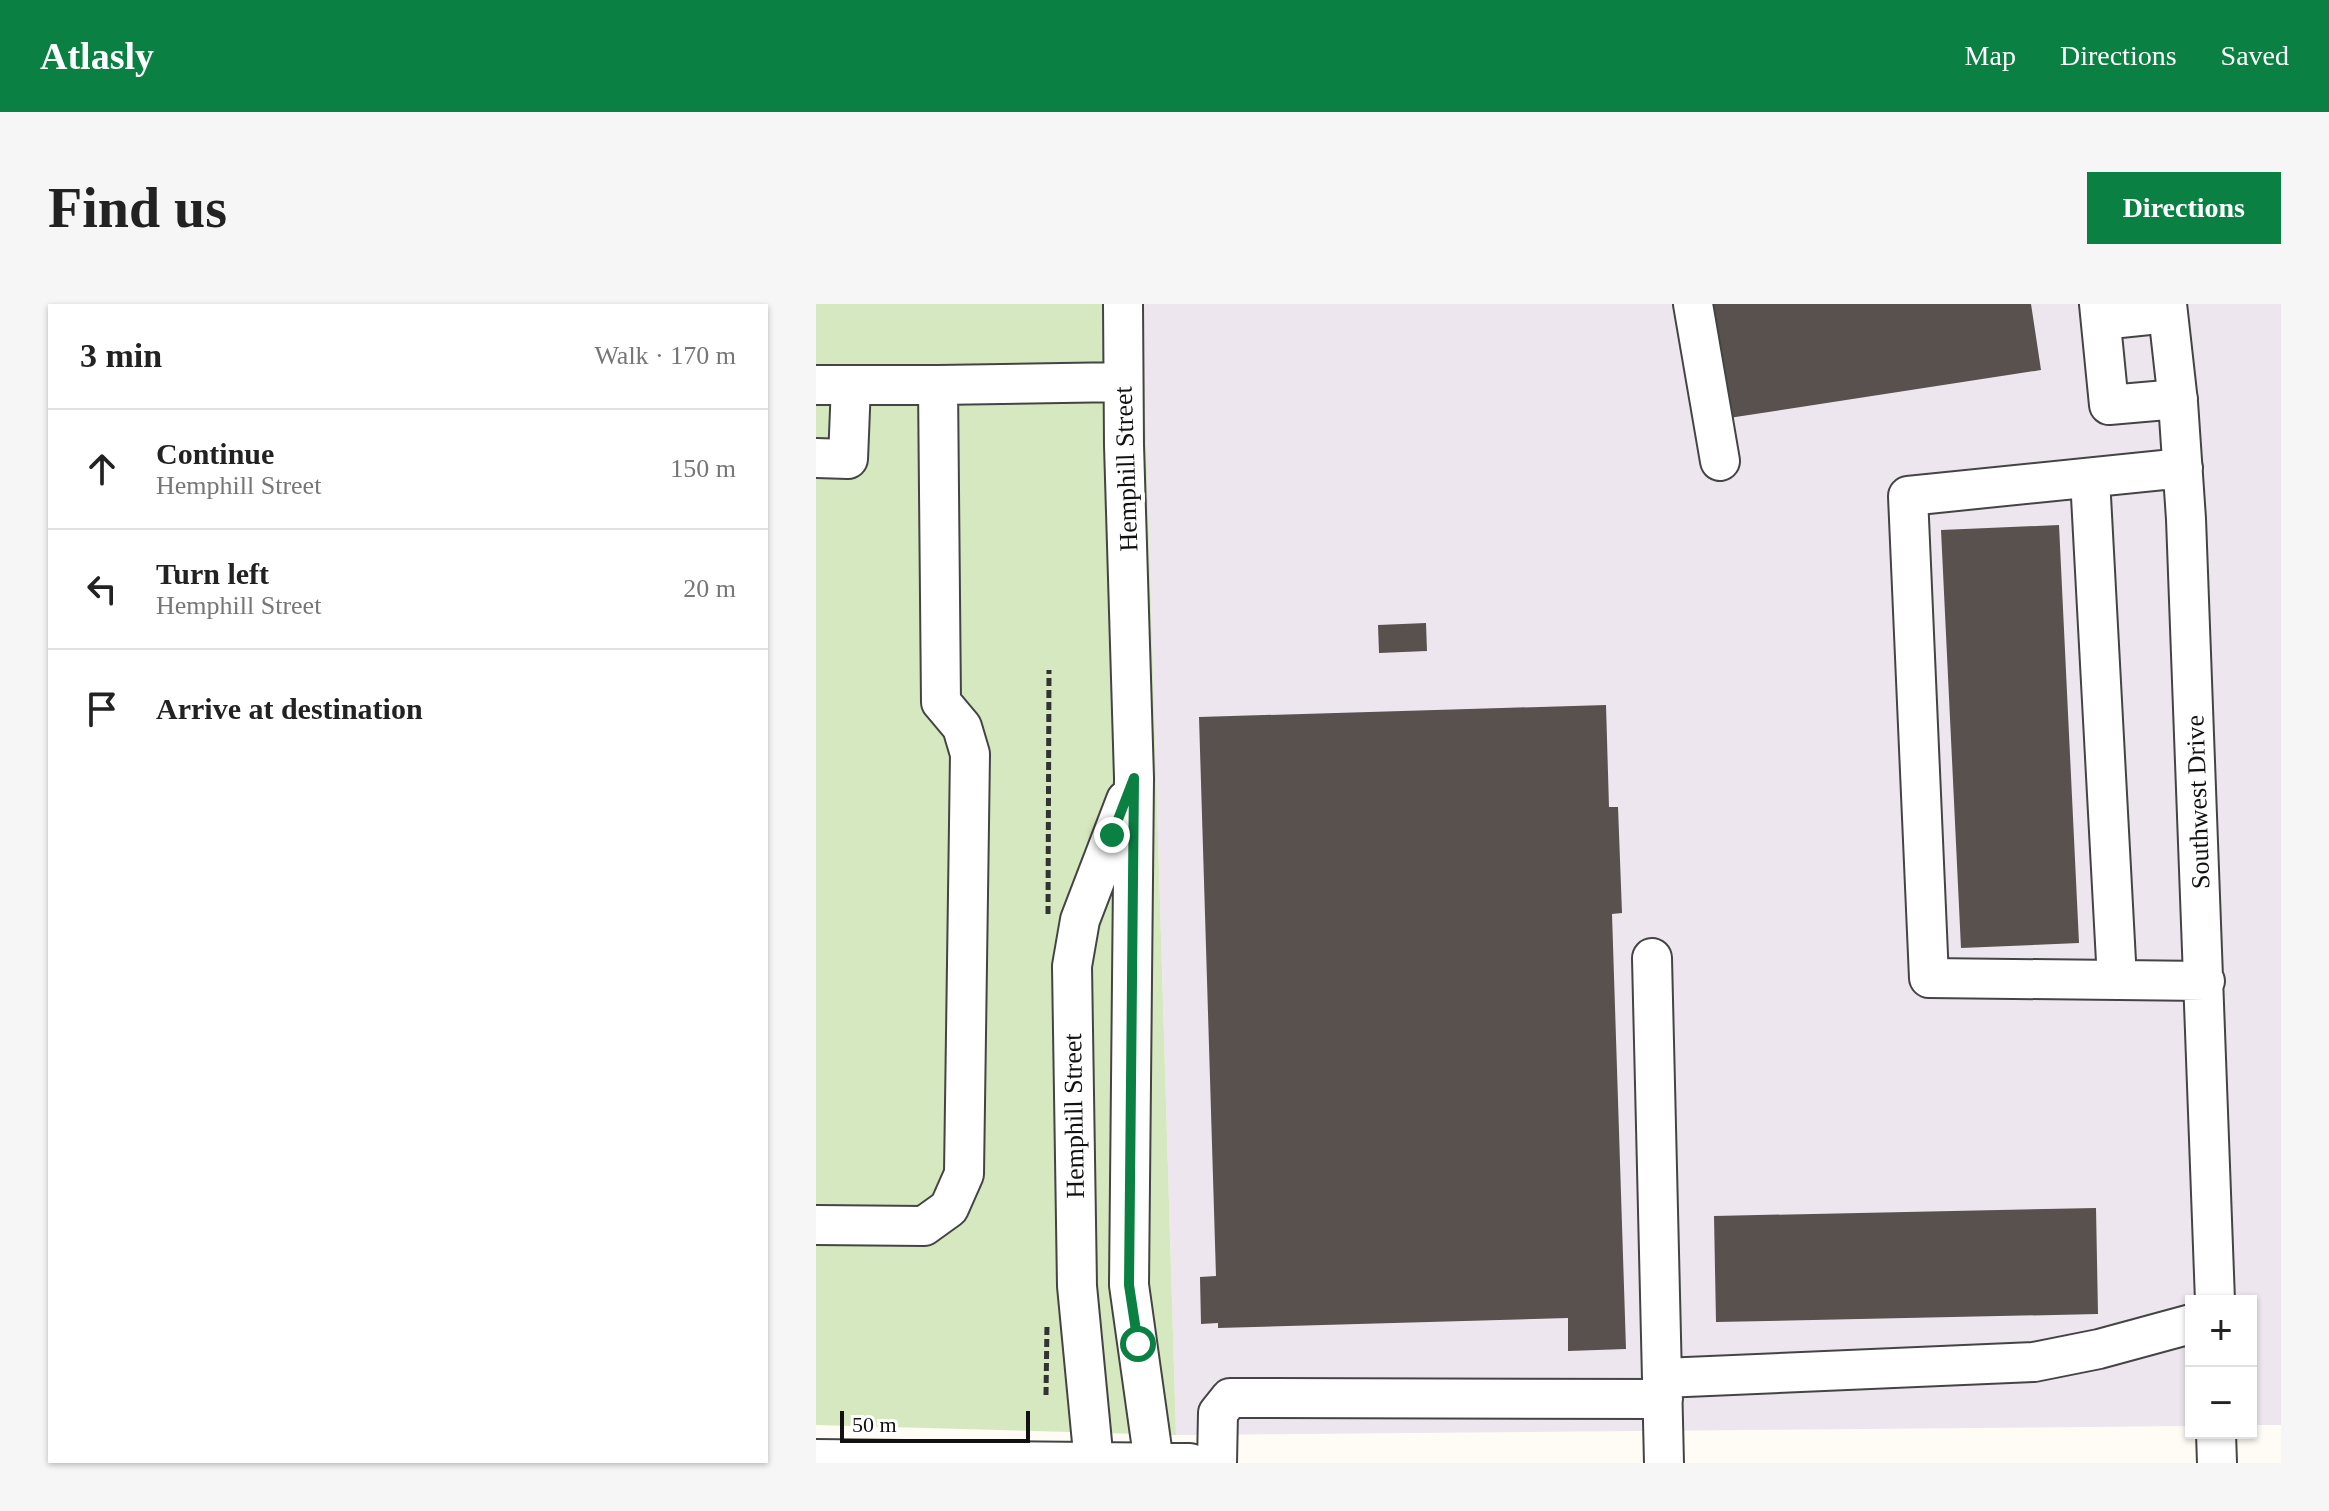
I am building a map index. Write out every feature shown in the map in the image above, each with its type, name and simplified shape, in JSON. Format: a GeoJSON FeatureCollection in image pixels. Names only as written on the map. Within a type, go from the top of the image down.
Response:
{"type":"FeatureCollection","features":[{"type":"Feature","properties":{"kind":"street","name":"Hemphill Street"},"geometry":{"type":"LineString","coordinates":[[1123,304],[1134,778],[1129,1285],[1154,1463]]}},
{"type":"Feature","properties":{"kind":"street"},"geometry":{"type":"LineString","coordinates":[[1693,304],[1720,461]]}},
{"type":"Feature","properties":{"kind":"street"},"geometry":{"type":"LineString","coordinates":[[2168,308],[2100,312],[2109,405],[2178,399]]}},
{"type":"Feature","properties":{"kind":"street","name":"Southwest Drive"},"geometry":{"type":"LineString","coordinates":[[2168,308],[2183,468],[2215,1295]]}},
{"type":"Feature","properties":{"kind":"street"},"geometry":{"type":"LineString","coordinates":[[816,458],[848,459],[833,385],[1123,382]]}},
{"type":"Feature","properties":{"kind":"street"},"geometry":{"type":"LineString","coordinates":[[816,1225],[924,1226],[949,1208],[964,1174],[970,754],[962,727],[941,702],[938,385]]}},
{"type":"Feature","properties":{"kind":"street"},"geometry":{"type":"LineString","coordinates":[[2183,468],[1908,496],[1929,978],[2205,981]]}},
{"type":"Feature","properties":{"kind":"street"},"geometry":{"type":"LineString","coordinates":[[2090,478],[2117,980]]}},
{"type":"Feature","properties":{"kind":"street","name":"Hemphill Street"},"geometry":{"type":"LineString","coordinates":[[1094,1463],[1077,1286],[1072,966],[1080,920],[1134,778]]}},
{"type":"Feature","properties":{"kind":"street"},"geometry":{"type":"LineString","coordinates":[[1652,958],[1664,1463]]}},
{"type":"Feature","properties":{"kind":"street"},"geometry":{"type":"LineString","coordinates":[[1217,1463],[1218,1413],[1230,1398],[1663,1388],[2034,1362],[2099,1349],[2185,1326]]}},
{"type":"Feature","properties":{"kind":"street"},"geometry":{"type":"LineString","coordinates":[[2216,1439],[2217,1463]]}},
{"type":"Feature","properties":{"kind":"street"},"geometry":{"type":"LineString","coordinates":[[816,1459],[1190,1463]]}},
{"type":"Feature","properties":{"kind":"shaded area"},"geometry":{"type":"Polygon","coordinates":[[[1142,304],[2281,304],[2281,1425],[2257,1425],[2257,1295],[2185,1295],[2185,1426],[1176,1435],[1142,304]]]}},
{"type":"Feature","properties":{"kind":"green space"},"geometry":{"type":"Polygon","coordinates":[[[816,304],[1142,304],[1176,1435],[816,1425],[816,304]]]}},
{"type":"Feature","properties":{"kind":"building"},"geometry":{"type":"Polygon","coordinates":[[[1711,304],[2031,304],[2041,370],[1729,418],[1711,304]]]}},
{"type":"Feature","properties":{"kind":"building"},"geometry":{"type":"Polygon","coordinates":[[[2059,525],[2079,943],[1961,948],[1941,530],[2059,525]]]}},
{"type":"Feature","properties":{"kind":"building"},"geometry":{"type":"Polygon","coordinates":[[[1426,623],[1427,651],[1379,653],[1378,625],[1426,623]]]}},
{"type":"Feature","properties":{"kind":"building"},"geometry":{"type":"Polygon","coordinates":[[[1606,705],[1609,807],[1618,807],[1622,913],[1612,914],[1626,1349],[1568,1351],[1568,1318],[1218,1328],[1218,1323],[1201,1324],[1200,1277],[1216,1276],[1199,717],[1606,705]]]}},
{"type":"Feature","properties":{"kind":"building"},"geometry":{"type":"Polygon","coordinates":[[[2096,1208],[2098,1314],[1716,1322],[1714,1216],[2096,1208]]]}},
{"type":"Feature","properties":{"kind":"route"},"geometry":{"type":"LineString","coordinates":[[1112,835],[1134,778],[1129,1285],[1138,1344]]}}]}
